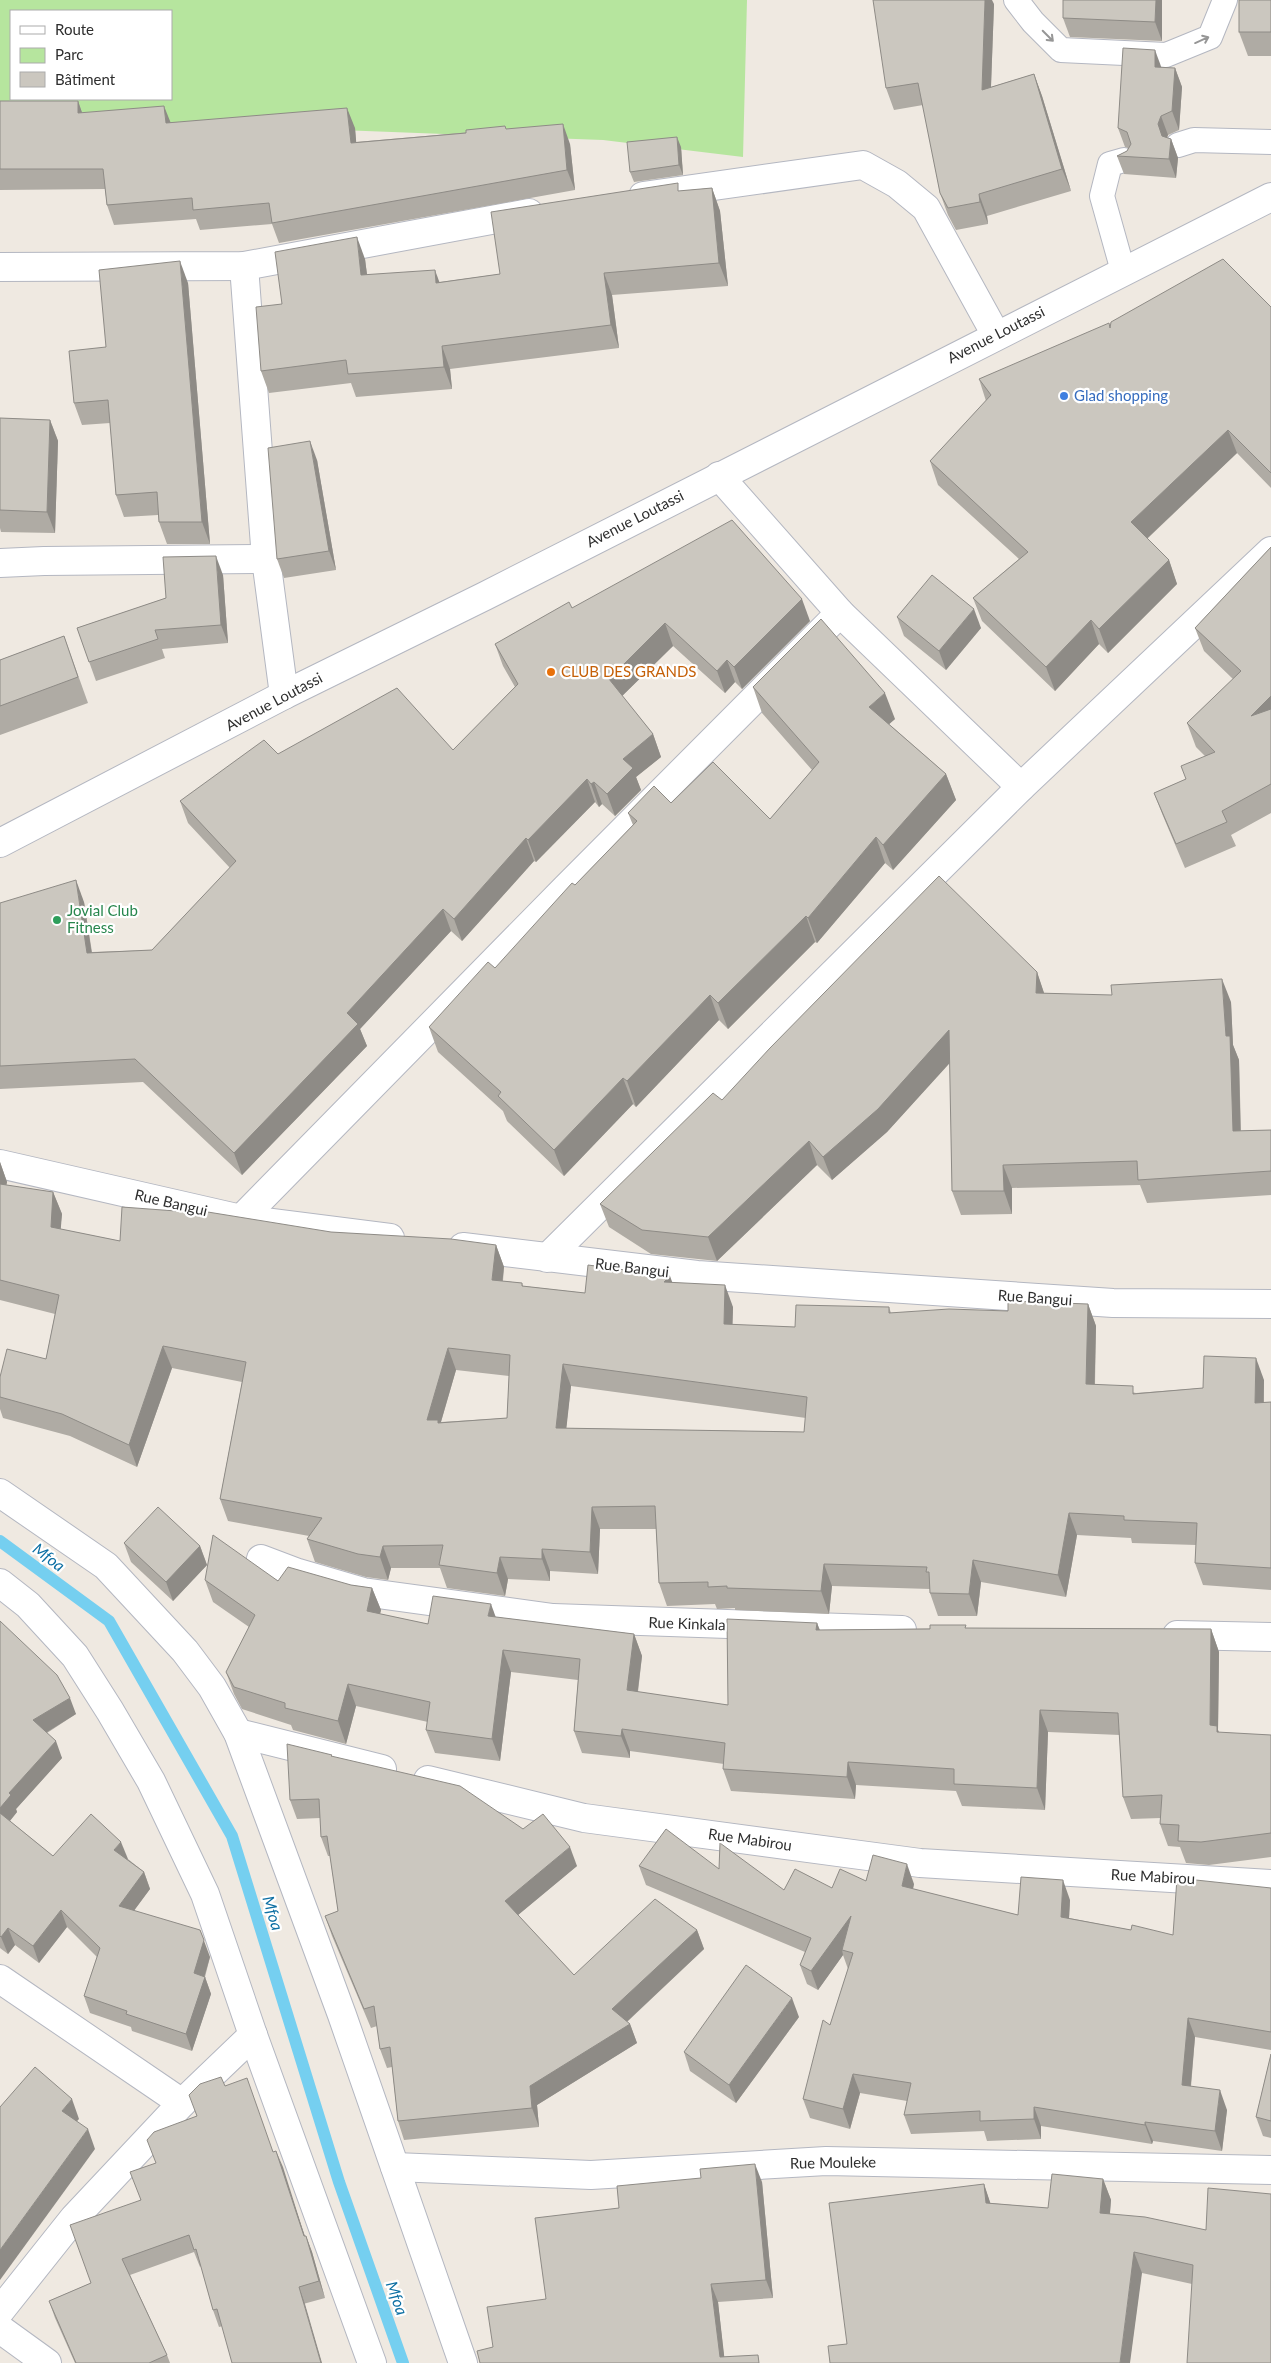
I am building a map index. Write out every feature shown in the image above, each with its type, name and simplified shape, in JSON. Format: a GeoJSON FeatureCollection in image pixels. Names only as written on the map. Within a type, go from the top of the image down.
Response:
{"type":"FeatureCollection","features":[{"type":"Feature","properties":{"kind":"street"},"geometry":{"type":"LineString","coordinates":[[616,200],[863,165],[896,184],[926,208],[996,335]]}},
{"type":"Feature","properties":{"kind":"street","name":"Avenue Loutassi"},"geometry":{"type":"LineString","coordinates":[[0,843],[284,695],[485,596],[1271,197]]}},
{"type":"Feature","properties":{"kind":"street"},"geometry":{"type":"LineString","coordinates":[[0,267],[244,266],[557,208]]}},
{"type":"Feature","properties":{"kind":"street"},"geometry":{"type":"LineString","coordinates":[[244,266],[266,559],[284,695]]}},
{"type":"Feature","properties":{"kind":"street"},"geometry":{"type":"LineString","coordinates":[[719,476],[840,613],[1021,787]]}},
{"type":"Feature","properties":{"kind":"street"},"geometry":{"type":"LineString","coordinates":[[547,1258],[1021,787],[1271,551]]}},
{"type":"Feature","properties":{"kind":"street"},"geometry":{"type":"LineString","coordinates":[[0,563],[44,560],[266,559]]}},
{"type":"Feature","properties":{"kind":"street"},"geometry":{"type":"LineString","coordinates":[[242,1219],[566,888],[840,613]]}},
{"type":"Feature","properties":{"kind":"street","name":"Rue Bangui"},"geometry":{"type":"LineString","coordinates":[[0,1164],[242,1219],[697,1275],[1103,1302],[1271,1304]]}},
{"type":"Feature","properties":{"kind":"street"},"geometry":{"type":"LineString","coordinates":[[0,1493],[106,1566],[185,1652],[212,1687],[238,1733],[395,2167],[463,2363]]}},
{"type":"Feature","properties":{"kind":"street","name":"Rue Kinkala"},"geometry":{"type":"LineString","coordinates":[[261,1559],[298,1573],[363,1592],[553,1618],[813,1629],[922,1631]]}},
{"type":"Feature","properties":{"kind":"street"},"geometry":{"type":"LineString","coordinates":[[0,1583],[28,1605],[75,1656],[110,1711],[150,1781],[205,1894],[253,2035],[372,2363]]}},
{"type":"Feature","properties":{"kind":"street"},"geometry":{"type":"LineString","coordinates":[[1152,1635],[1271,1637]]}},
{"type":"Feature","properties":{"kind":"street","name":"Rue Mabirou"},"geometry":{"type":"LineString","coordinates":[[238,1733],[584,1818],[920,1863],[1271,1884]]}},
{"type":"Feature","properties":{"kind":"street"},"geometry":{"type":"LineString","coordinates":[[0,1980],[182,2103]]}},
{"type":"Feature","properties":{"kind":"street"},"geometry":{"type":"LineString","coordinates":[[0,2311],[74,2218],[182,2103],[253,2035]]}},
{"type":"Feature","properties":{"kind":"street","name":"Rue Mouleke"},"geometry":{"type":"LineString","coordinates":[[395,2167],[591,2176],[826,2161],[1271,2170]]}},
{"type":"Feature","properties":{"kind":"street"},"geometry":{"type":"LineString","coordinates":[[0,2330],[47,2363]]}},
{"type":"Feature","properties":{"kind":"lane"},"geometry":{"type":"LineString","coordinates":[[1016,0],[1033,22],[1061,50],[1166,55],[1210,37],[1225,0]]}},
{"type":"Feature","properties":{"kind":"lane"},"geometry":{"type":"LineString","coordinates":[[1178,144],[1194,140],[1271,142]]}},
{"type":"Feature","properties":{"kind":"lane"},"geometry":{"type":"LineString","coordinates":[[1123,271],[1102,196],[1110,164],[1124,160]]}},
{"type":"Feature","properties":{"kind":"green space"},"geometry":{"type":"Polygon","coordinates":[[[0,0],[747,0],[743,157],[603,140],[0,117],[0,0]]]}},
{"type":"Feature","properties":{"kind":"building"},"geometry":{"type":"Polygon","coordinates":[[[873,0],[985,0],[982,90],[1034,74],[1062,169],[979,194],[980,202],[948,208],[940,193],[918,83],[886,88],[873,0]]]}},
{"type":"Feature","properties":{"kind":"building"},"geometry":{"type":"Polygon","coordinates":[[[1063,0],[1156,0],[1155,22],[1063,18],[1063,0]]]}},
{"type":"Feature","properties":{"kind":"building"},"geometry":{"type":"Polygon","coordinates":[[[1239,0],[1271,0],[1271,32],[1239,32],[1239,0]]]}},
{"type":"Feature","properties":{"kind":"building"},"geometry":{"type":"Polygon","coordinates":[[[1123,48],[1155,50],[1155,67],[1175,68],[1172,111],[1161,116],[1158,124],[1162,136],[1171,139],[1169,159],[1117,156],[1127,151],[1131,144],[1127,132],[1118,128],[1123,48]]]}},
{"type":"Feature","properties":{"kind":"building"},"geometry":{"type":"Polygon","coordinates":[[[0,101],[78,101],[78,113],[164,106],[166,123],[347,108],[351,143],[466,133],[466,130],[505,126],[506,129],[563,124],[567,170],[272,223],[269,203],[193,210],[192,198],[107,205],[103,169],[0,169],[0,101]]]}},
{"type":"Feature","properties":{"kind":"building"},"geometry":{"type":"Polygon","coordinates":[[[677,137],[679,165],[630,172],[627,142],[677,137]]]}},
{"type":"Feature","properties":{"kind":"building"},"geometry":{"type":"Polygon","coordinates":[[[678,183],[678,191],[712,188],[719,263],[604,273],[611,325],[442,346],[444,367],[348,374],[346,360],[261,371],[256,307],[282,304],[275,252],[357,237],[361,275],[435,270],[436,283],[500,274],[491,212],[678,183]]]}},
{"type":"Feature","properties":{"kind":"building"},"geometry":{"type":"Polygon","coordinates":[[[1223,259],[1271,307],[1271,473],[1228,430],[1131,522],[1169,560],[1099,629],[1091,620],[1046,667],[973,598],[1028,552],[930,461],[991,395],[979,379],[1109,323],[1110,328],[1111,322],[1223,259]]]}},
{"type":"Feature","properties":{"kind":"building"},"geometry":{"type":"Polygon","coordinates":[[[180,261],[202,522],[159,522],[157,492],[116,495],[108,400],[74,403],[69,351],[106,347],[99,270],[180,261]]]}},
{"type":"Feature","properties":{"kind":"building"},"geometry":{"type":"Polygon","coordinates":[[[0,418],[50,420],[47,512],[0,510],[0,418]]]}},
{"type":"Feature","properties":{"kind":"building"},"geometry":{"type":"Polygon","coordinates":[[[310,441],[329,551],[277,559],[268,448],[310,441]]]}},
{"type":"Feature","properties":{"kind":"building"},"geometry":{"type":"Polygon","coordinates":[[[732,520],[802,599],[734,667],[727,660],[717,671],[665,623],[609,679],[653,734],[623,759],[633,768],[607,794],[594,782],[591,784],[587,779],[528,840],[526,838],[454,919],[443,909],[347,1013],[358,1024],[234,1153],[135,1059],[0,1066],[0,903],[76,880],[87,953],[152,950],[236,861],[180,801],[264,740],[278,754],[397,688],[453,750],[518,684],[495,644],[569,602],[572,608],[732,520]]]}},
{"type":"Feature","properties":{"kind":"building"},"geometry":{"type":"Polygon","coordinates":[[[1271,547],[1271,696],[1251,716],[1271,709],[1271,784],[1222,811],[1227,822],[1176,844],[1154,793],[1186,779],[1181,766],[1215,752],[1187,723],[1241,671],[1195,628],[1271,547]]]}},
{"type":"Feature","properties":{"kind":"building"},"geometry":{"type":"Polygon","coordinates":[[[216,556],[221,625],[155,630],[158,639],[89,662],[77,628],[166,598],[163,557],[216,556]]]}},
{"type":"Feature","properties":{"kind":"building"},"geometry":{"type":"Polygon","coordinates":[[[932,575],[974,609],[939,651],[897,617],[932,575]]]}},
{"type":"Feature","properties":{"kind":"building"},"geometry":{"type":"Polygon","coordinates":[[[821,619],[885,693],[869,707],[946,774],[883,845],[876,837],[808,918],[806,916],[718,1003],[710,995],[627,1081],[623,1078],[554,1150],[498,1096],[501,1092],[429,1027],[488,962],[495,968],[572,883],[575,885],[637,821],[628,813],[654,786],[671,803],[713,762],[770,819],[819,762],[753,687],[821,619]]]}},
{"type":"Feature","properties":{"kind":"building"},"geometry":{"type":"Polygon","coordinates":[[[64,636],[78,677],[0,706],[0,660],[64,636]]]}},
{"type":"Feature","properties":{"kind":"building"},"geometry":{"type":"Polygon","coordinates":[[[939,876],[1037,972],[1036,993],[1112,995],[1111,985],[1222,979],[1226,1036],[1230,1036],[1233,1131],[1271,1130],[1271,1171],[1138,1180],[1137,1161],[1003,1165],[1004,1191],[952,1191],[949,1030],[878,1109],[823,1157],[809,1141],[708,1237],[642,1230],[600,1204],[713,1093],[722,1100],[770,1048],[939,876]]]}},
{"type":"Feature","properties":{"kind":"building"},"geometry":{"type":"Polygon","coordinates":[[[0,1184],[53,1192],[51,1227],[120,1241],[122,1207],[176,1211],[177,1207],[331,1232],[451,1239],[496,1245],[492,1280],[522,1283],[522,1286],[585,1293],[588,1265],[670,1276],[664,1282],[725,1285],[724,1324],[795,1327],[796,1305],[889,1307],[889,1313],[949,1309],[1008,1311],[1008,1301],[1088,1304],[1086,1384],[1133,1386],[1133,1394],[1203,1388],[1204,1356],[1256,1358],[1255,1403],[1271,1402],[1271,1568],[1195,1563],[1197,1523],[1124,1520],[1124,1516],[1069,1513],[1058,1575],[973,1560],[969,1594],[930,1593],[929,1572],[926,1572],[927,1567],[824,1564],[821,1591],[727,1588],[727,1586],[708,1587],[708,1582],[659,1583],[655,1506],[592,1507],[590,1552],[542,1549],[542,1559],[500,1557],[497,1573],[439,1565],[443,1545],[383,1546],[380,1557],[358,1554],[307,1539],[322,1518],[220,1499],[246,1362],[163,1346],[129,1445],[62,1414],[0,1397],[0,1377],[7,1349],[46,1359],[59,1295],[0,1280],[0,1184]],[[448,1348],[427,1420],[438,1420],[438,1423],[507,1418],[510,1355],[448,1348]],[[563,1364],[556,1428],[804,1432],[807,1397],[563,1364]]]}},
{"type":"Feature","properties":{"kind":"building"},"geometry":{"type":"Polygon","coordinates":[[[158,1507],[200,1546],[166,1582],[124,1543],[158,1507]]]}},
{"type":"Feature","properties":{"kind":"building"},"geometry":{"type":"Polygon","coordinates":[[[213,1535],[278,1581],[288,1567],[351,1585],[372,1588],[367,1611],[428,1624],[433,1596],[491,1604],[488,1616],[634,1634],[627,1690],[728,1705],[727,1619],[817,1623],[816,1630],[930,1629],[930,1625],[966,1625],[965,1628],[1211,1629],[1210,1725],[1217,1726],[1217,1732],[1271,1735],[1271,1833],[1201,1842],[1178,1841],[1179,1825],[1160,1824],[1162,1795],[1123,1797],[1118,1713],[1040,1710],[1037,1788],[954,1784],[954,1769],[848,1762],[847,1777],[723,1769],[725,1743],[622,1729],[621,1736],[574,1731],[580,1659],[503,1650],[492,1739],[426,1730],[430,1702],[348,1684],[338,1721],[285,1708],[285,1703],[234,1687],[226,1672],[255,1615],[205,1580],[213,1535]]]}},
{"type":"Feature","properties":{"kind":"building"},"geometry":{"type":"Polygon","coordinates":[[[0,1621],[57,1675],[70,1698],[33,1720],[56,1741],[9,1793],[11,1795],[0,1808],[0,1621]]]}},
{"type":"Feature","properties":{"kind":"building"},"geometry":{"type":"Polygon","coordinates":[[[287,1744],[460,1786],[523,1829],[543,1814],[570,1847],[505,1901],[574,1975],[655,1899],[697,1930],[612,2009],[630,2024],[530,2086],[532,2108],[398,2121],[390,2047],[380,2049],[374,2006],[364,2009],[325,1916],[338,1911],[327,1836],[321,1837],[319,1799],[290,1800],[287,1744]]]}},
{"type":"Feature","properties":{"kind":"building"},"geometry":{"type":"Polygon","coordinates":[[[0,1813],[53,1856],[91,1814],[121,1842],[114,1850],[144,1872],[119,1906],[200,1930],[204,1940],[194,1973],[205,1977],[186,2034],[126,2014],[127,2011],[84,1996],[100,1948],[61,1910],[33,1946],[8,1928],[0,1936],[0,1813]]]}},
{"type":"Feature","properties":{"kind":"building"},"geometry":{"type":"Polygon","coordinates":[[[666,1829],[719,1869],[720,1843],[784,1890],[795,1869],[832,1888],[840,1869],[866,1881],[873,1855],[907,1864],[902,1886],[1018,1915],[1021,1877],[1063,1880],[1061,1917],[1131,1930],[1132,1925],[1173,1935],[1177,1878],[1271,1888],[1271,2032],[1188,2018],[1182,2085],[1220,2090],[1215,2131],[1145,2122],[1145,2125],[1034,2107],[1034,2119],[980,2121],[980,2111],[904,2115],[911,2083],[853,2074],[843,2109],[803,2099],[823,2020],[830,2025],[853,1953],[842,1950],[851,1916],[811,1971],[800,1965],[811,1938],[639,1866],[666,1829]]]}},
{"type":"Feature","properties":{"kind":"building"},"geometry":{"type":"Polygon","coordinates":[[[746,1965],[792,1998],[729,2085],[684,2052],[746,1965]]]}},
{"type":"Feature","properties":{"kind":"building"},"geometry":{"type":"Polygon","coordinates":[[[1271,2054],[1271,2121],[1256,2117],[1271,2054]]]}},
{"type":"Feature","properties":{"kind":"building"},"geometry":{"type":"Polygon","coordinates":[[[35,2067],[72,2099],[62,2111],[88,2129],[0,2250],[0,2107],[35,2067]]]}},
{"type":"Feature","properties":{"kind":"building"},"geometry":{"type":"Polygon","coordinates":[[[221,2077],[225,2086],[247,2078],[273,2152],[276,2151],[304,2236],[306,2236],[319,2281],[299,2287],[321,2363],[232,2363],[217,2309],[213,2310],[196,2249],[194,2250],[189,2235],[122,2259],[167,2355],[149,2363],[76,2363],[49,2301],[91,2283],[70,2225],[141,2200],[130,2172],[156,2163],[147,2140],[154,2132],[197,2116],[189,2095],[200,2084],[221,2077]]]}},
{"type":"Feature","properties":{"kind":"building"},"geometry":{"type":"Polygon","coordinates":[[[755,2164],[766,2280],[711,2284],[720,2357],[758,2355],[759,2363],[480,2363],[477,2351],[493,2347],[487,2307],[546,2299],[535,2218],[619,2208],[617,2186],[701,2178],[700,2169],[755,2164]]]}},
{"type":"Feature","properties":{"kind":"building"},"geometry":{"type":"Polygon","coordinates":[[[1052,2174],[1103,2179],[1100,2213],[1145,2217],[1206,2230],[1208,2188],[1271,2194],[1271,2363],[1187,2363],[1193,2265],[1134,2252],[1120,2363],[830,2363],[828,2346],[847,2344],[829,2203],[984,2184],[986,2203],[1048,2208],[1052,2174]]]}},
{"type":"Feature","properties":{"kind":"waterway","name":"Mfoa"},"geometry":{"type":"LineString","coordinates":[[0,1541],[109,1621],[232,1836],[339,2182],[403,2363]]}},
{"type":"Feature","properties":{"kind":"place","name":"Glad shopping"},"geometry":{"type":"Point","coordinates":[1064,396]}},
{"type":"Feature","properties":{"kind":"place","name":"CLUB DES GRANDS"},"geometry":{"type":"Point","coordinates":[551,672]}},
{"type":"Feature","properties":{"kind":"place","name":"Jovial Club Fitness"},"geometry":{"type":"Point","coordinates":[57,920]}}]}
